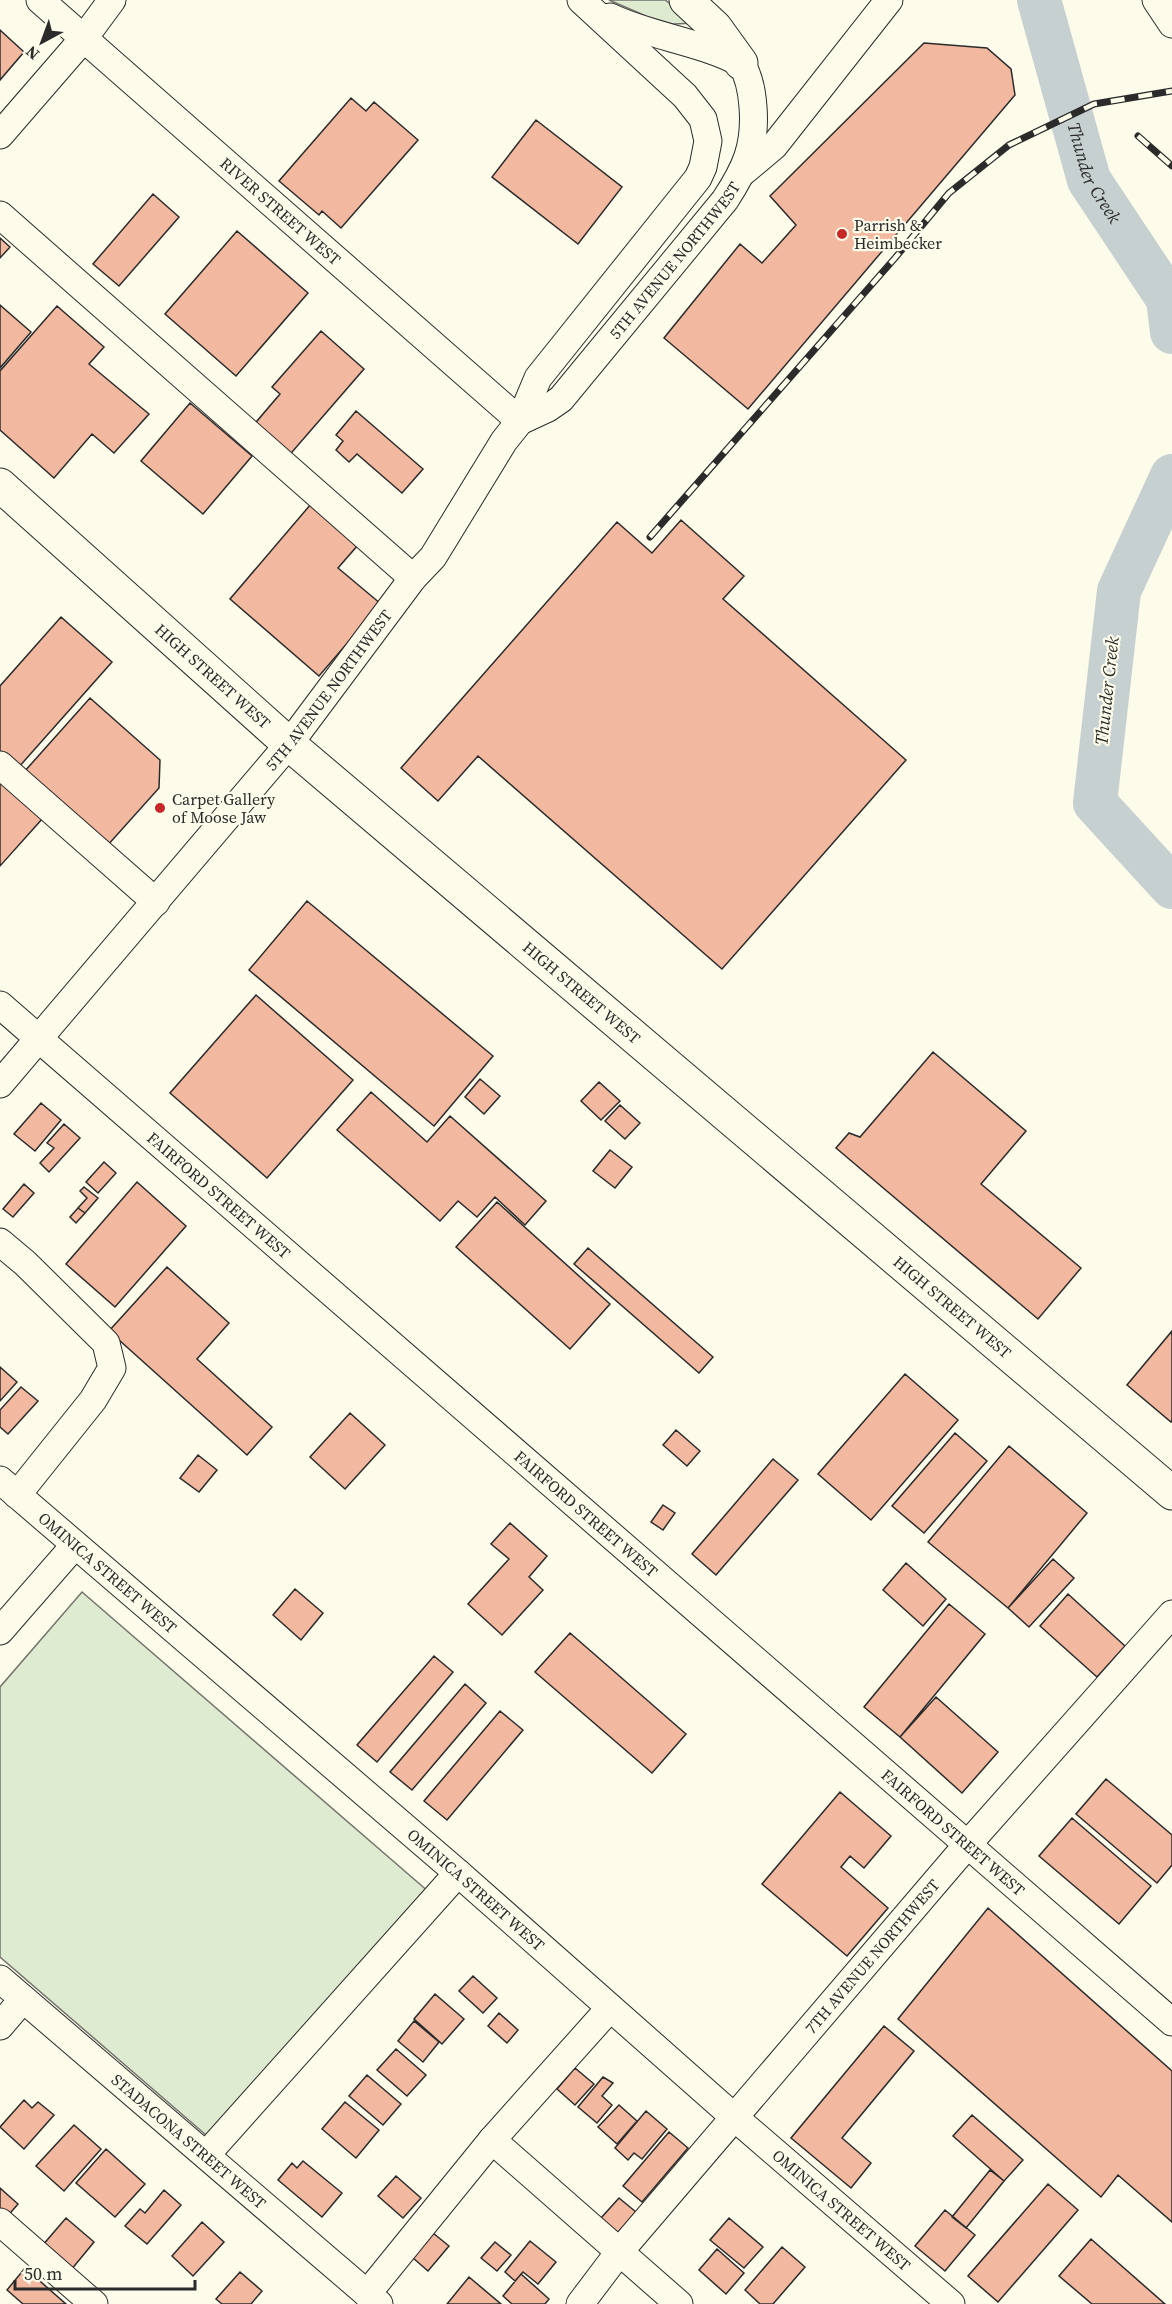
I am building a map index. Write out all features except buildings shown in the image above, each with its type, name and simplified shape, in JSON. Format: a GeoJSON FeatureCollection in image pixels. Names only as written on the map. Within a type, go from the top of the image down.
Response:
{"type":"FeatureCollection","features":[{"type":"Feature","properties":{"kind":"main road"},"geometry":{"type":"LineString","coordinates":[[686,0],[715,27],[741,63]]}},
{"type":"Feature","properties":{"kind":"main road","name":"HIGH STREET WEST"},"geometry":{"type":"LineString","coordinates":[[0,485],[289,744],[1172,1493]]}},
{"type":"Feature","properties":{"kind":"street","name":"RIVER STREET WEST"},"geometry":{"type":"LineString","coordinates":[[40,0],[520,421]]}},
{"type":"Feature","properties":{"kind":"street"},"geometry":{"type":"LineString","coordinates":[[0,135],[84,38],[112,0]]}},
{"type":"Feature","properties":{"kind":"street"},"geometry":{"type":"LineString","coordinates":[[581,0],[631,26],[711,50],[741,63]]}},
{"type":"Feature","properties":{"kind":"street","name":"5TH AVENUE NORTHWEST"},"geometry":{"type":"LineString","coordinates":[[0,1084],[289,744],[413,578],[433,557],[504,441],[520,421],[538,378],[690,189],[704,167],[708,141],[703,119],[694,106],[581,0]]}},
{"type":"Feature","properties":{"kind":"street"},"geometry":{"type":"LineString","coordinates":[[741,174],[774,146],[889,0]]}},
{"type":"Feature","properties":{"kind":"street"},"geometry":{"type":"LineString","coordinates":[[1156,0],[1172,24]]}},
{"type":"Feature","properties":{"kind":"street","name":"5TH AVENUE NORTHWEST"},"geometry":{"type":"LineString","coordinates":[[520,421],[561,399],[726,200],[752,148],[754,122],[749,79],[741,63]]}},
{"type":"Feature","properties":{"kind":"street"},"geometry":{"type":"LineString","coordinates":[[0,215],[413,578]]}},
{"type":"Feature","properties":{"kind":"street"},"geometry":{"type":"LineString","coordinates":[[0,765],[156,902]]}},
{"type":"Feature","properties":{"kind":"street","name":"FAIRFORD STREET WEST"},"geometry":{"type":"LineString","coordinates":[[0,1005],[1172,2022]]}},
{"type":"Feature","properties":{"kind":"street"},"geometry":{"type":"LineString","coordinates":[[0,1242],[25,1263],[106,1343],[112,1368],[93,1400],[8,1488]]}},
{"type":"Feature","properties":{"kind":"street","name":"OMINICA STREET WEST"},"geometry":{"type":"LineString","coordinates":[[8,1488],[458,1873],[734,2117],[951,2304]]}},
{"type":"Feature","properties":{"kind":"street"},"geometry":{"type":"LineString","coordinates":[[0,1630],[75,1545]]}},
{"type":"Feature","properties":{"kind":"street","name":"7TH AVENUE NORTHWEST"},"geometry":{"type":"LineString","coordinates":[[580,2304],[620,2251],[968,1844],[1172,1614]]}},
{"type":"Feature","properties":{"kind":"street"},"geometry":{"type":"LineString","coordinates":[[206,2155],[458,1873]]}},
{"type":"Feature","properties":{"kind":"street","name":"STADACONA STREET WEST"},"geometry":{"type":"LineString","coordinates":[[0,1979],[373,2299]]}},
{"type":"Feature","properties":{"kind":"street"},"geometry":{"type":"LineString","coordinates":[[0,2026],[23,1999]]}},
{"type":"Feature","properties":{"kind":"street"},"geometry":{"type":"LineString","coordinates":[[373,2299],[492,2140],[610,2007]]}},
{"type":"Feature","properties":{"kind":"street"},"geometry":{"type":"LineString","coordinates":[[492,2140],[679,2304]]}},
{"type":"Feature","properties":{"kind":"street"},"geometry":{"type":"LineString","coordinates":[[0,2222],[94,2304]]}},
{"type":"Feature","properties":{"kind":"green space"},"geometry":{"type":"Polygon","coordinates":[[[609,0],[665,0],[697,23],[673,24],[646,16],[609,0]]]}},
{"type":"Feature","properties":{"kind":"green space"},"geometry":{"type":"Polygon","coordinates":[[[82,1592],[437,1899],[221,2148],[0,1957],[0,1687],[82,1592]]]}},
{"type":"Feature","properties":{"kind":"waterway","name":"Thunder Creek"},"geometry":{"type":"LineString","coordinates":[[1039,0],[1089,180],[1168,299],[1172,332]]}},
{"type":"Feature","properties":{"kind":"waterway","name":"Thunder Creek"},"geometry":{"type":"LineString","coordinates":[[1172,476],[1119,591],[1095,803],[1172,887]]}},
{"type":"Feature","properties":{"kind":"railway"},"geometry":{"type":"LineString","coordinates":[[650,537],[895,258],[949,193],[1009,145],[1094,104],[1172,91]]}},
{"type":"Feature","properties":{"kind":"railway"},"geometry":{"type":"LineString","coordinates":[[1138,136],[1172,166]]}},
{"type":"Feature","properties":{"kind":"place","name":"Parrish & Heimbecker"},"geometry":{"type":"Point","coordinates":[842,234]}},
{"type":"Feature","properties":{"kind":"place","name":"Carpet Gallery of Moose Jaw"},"geometry":{"type":"Point","coordinates":[160,808]}}]}
